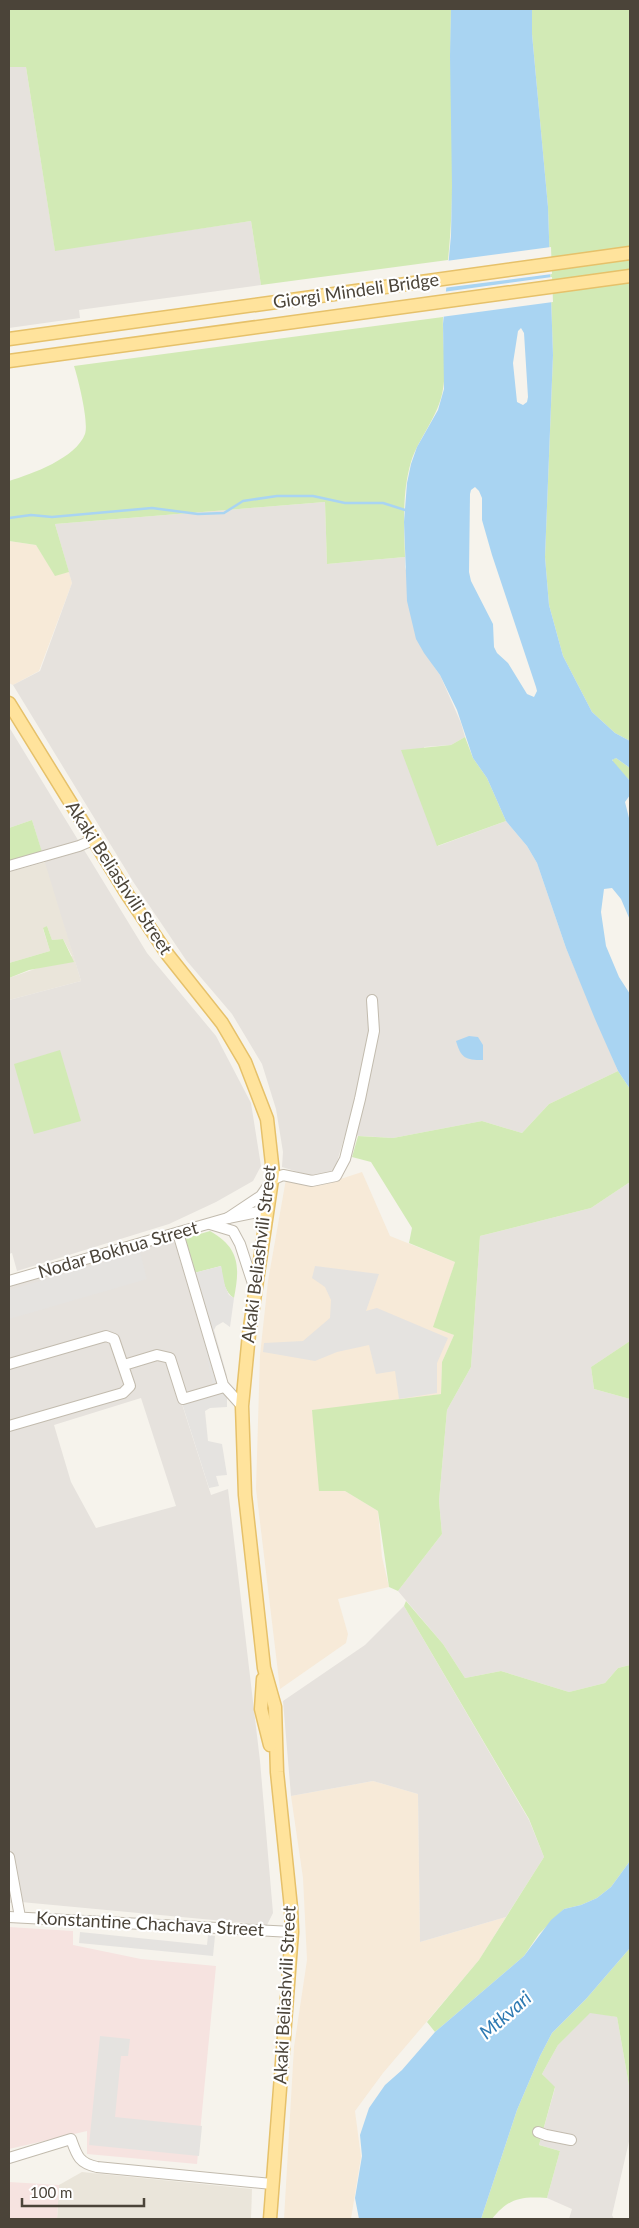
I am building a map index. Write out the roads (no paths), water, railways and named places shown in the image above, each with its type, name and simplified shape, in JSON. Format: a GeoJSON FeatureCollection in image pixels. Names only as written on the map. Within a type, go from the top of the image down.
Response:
{"type":"FeatureCollection","features":[{"type":"Feature","properties":{"kind":"main road","name":"Giorgi Mindeli Bridge"},"geometry":{"type":"LineString","coordinates":[[9,339],[630,253]]}},
{"type":"Feature","properties":{"kind":"main road","name":"Giorgi Mindeli Bridge"},"geometry":{"type":"LineString","coordinates":[[9,361],[630,276]]}},
{"type":"Feature","properties":{"kind":"main road","name":"Akaki Beliashvili Street"},"geometry":{"type":"LineString","coordinates":[[9,703],[93,840],[168,955],[222,1024],[245,1062],[267,1119],[273,1173],[248,1334],[242,1406],[245,1495],[264,1668],[275,1707],[277,1772],[292,1908],[292,1932],[270,2219]]}},
{"type":"Feature","properties":{"kind":"main road","name":"Akaki Beliashvili Street"},"geometry":{"type":"LineString","coordinates":[[264,1668],[261,1709],[277,1772]]}},
{"type":"Feature","properties":{"kind":"street"},"geometry":{"type":"LineString","coordinates":[[9,866],[93,840]]}},
{"type":"Feature","properties":{"kind":"street"},"geometry":{"type":"LineString","coordinates":[[228,1218],[261,1196],[272,1180],[283,1175],[312,1181],[336,1176],[345,1159],[374,1031],[372,1000]]}},
{"type":"Feature","properties":{"kind":"street"},"geometry":{"type":"LineString","coordinates":[[228,1218],[268,1210]]}},
{"type":"Feature","properties":{"kind":"street","name":"Nodar Bokhua Street"},"geometry":{"type":"LineString","coordinates":[[9,1281],[228,1218]]}},
{"type":"Feature","properties":{"kind":"street"},"geometry":{"type":"LineString","coordinates":[[210,1224],[233,1232],[240,1244],[255,1291]]}},
{"type":"Feature","properties":{"kind":"street"},"geometry":{"type":"LineString","coordinates":[[178,1233],[224,1387],[242,1406]]}},
{"type":"Feature","properties":{"kind":"street"},"geometry":{"type":"LineString","coordinates":[[9,1364],[106,1336],[114,1339],[130,1386],[126,1391],[9,1426]]}},
{"type":"Feature","properties":{"kind":"street"},"geometry":{"type":"LineString","coordinates":[[124,1365],[157,1356],[170,1358],[183,1398],[224,1387]]}},
{"type":"Feature","properties":{"kind":"street"},"geometry":{"type":"LineString","coordinates":[[261,1709],[275,1707]]}},
{"type":"Feature","properties":{"kind":"street"},"geometry":{"type":"LineString","coordinates":[[9,1857],[20,1917]]}},
{"type":"Feature","properties":{"kind":"street","name":"Konstantine Chachava Street"},"geometry":{"type":"LineString","coordinates":[[9,1917],[292,1932]]}},
{"type":"Feature","properties":{"kind":"street"},"geometry":{"type":"LineString","coordinates":[[538,2132],[546,2136],[571,2140]]}},
{"type":"Feature","properties":{"kind":"street"},"geometry":{"type":"LineString","coordinates":[[9,2158],[71,2139],[79,2158],[88,2165],[272,2184]]}},
{"type":"Feature","properties":{"kind":"water"},"geometry":{"type":"Polygon","coordinates":[[[451,9],[532,9],[532,34],[548,207],[553,355],[545,557],[549,605],[563,656],[592,712],[615,733],[630,741],[630,768],[616,758],[612,760],[630,781],[630,795],[625,802],[630,822],[630,920],[621,899],[612,888],[604,889],[601,912],[606,946],[619,977],[630,994],[630,1089],[618,1071],[595,1019],[566,948],[537,863],[527,846],[506,821],[487,778],[473,758],[457,710],[440,675],[416,639],[407,601],[404,522],[407,483],[417,447],[438,410],[444,389],[443,324],[451,235],[452,186],[451,9]],[[521,328],[518,331],[513,363],[517,402],[523,405],[527,402],[528,397],[524,333],[521,328]],[[475,487],[471,490],[470,494],[469,572],[471,581],[493,624],[494,647],[497,653],[508,663],[527,694],[534,697],[537,691],[536,687],[492,555],[482,520],[482,498],[475,487]]]}},
{"type":"Feature","properties":{"kind":"water"},"geometry":{"type":"Polygon","coordinates":[[[469,1036],[478,1037],[483,1045],[483,1060],[465,1057],[460,1051],[456,1041],[469,1036]]]}},
{"type":"Feature","properties":{"kind":"water","name":"Mtkvari"},"geometry":{"type":"Polygon","coordinates":[[[630,1861],[630,1948],[586,1999],[552,2033],[517,2110],[481,2219],[359,2219],[355,2198],[362,2156],[360,2135],[369,2108],[385,2085],[402,2070],[435,2032],[524,1956],[551,1920],[564,1909],[581,1905],[597,1898],[611,1887],[630,1861]]]}},
{"type":"Feature","properties":{"kind":"waterway"},"geometry":{"type":"LineString","coordinates":[[9,518],[31,515],[52,517],[152,508],[198,514],[224,513],[243,501],[277,496],[313,496],[345,503],[383,503],[405,510]]}}]}
